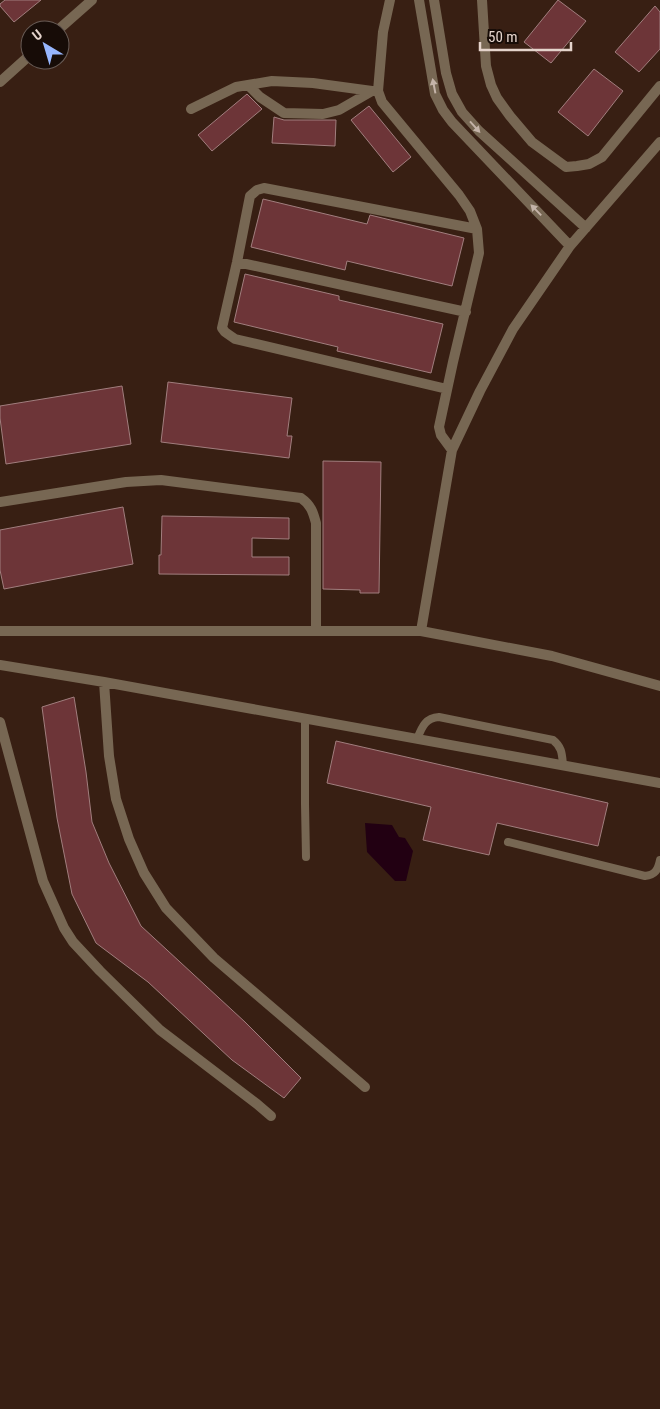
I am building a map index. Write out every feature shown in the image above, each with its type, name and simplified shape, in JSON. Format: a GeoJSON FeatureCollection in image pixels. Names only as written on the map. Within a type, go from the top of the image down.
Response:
{"type":"FeatureCollection","features":[{"type":"Feature","properties":{"kind":"street"},"geometry":{"type":"LineString","coordinates":[[69,20],[92,0]]}},
{"type":"Feature","properties":{"kind":"street"},"geometry":{"type":"LineString","coordinates":[[390,0],[383,32],[375,91],[386,108],[459,194],[470,211],[477,229],[479,253],[439,427],[441,435],[452,450]]}},
{"type":"Feature","properties":{"kind":"street"},"geometry":{"type":"LineString","coordinates":[[419,0],[435,94],[442,110],[570,246]]}},
{"type":"Feature","properties":{"kind":"street"},"geometry":{"type":"LineString","coordinates":[[434,0],[446,73],[452,94],[462,112],[479,131],[586,228]]}},
{"type":"Feature","properties":{"kind":"street"},"geometry":{"type":"LineString","coordinates":[[482,0],[486,66],[497,98],[532,142],[566,166],[589,164],[602,157],[660,86]]}},
{"type":"Feature","properties":{"kind":"street"},"geometry":{"type":"LineString","coordinates":[[1,79],[20,63]]}},
{"type":"Feature","properties":{"kind":"street"},"geometry":{"type":"LineString","coordinates":[[191,110],[236,87],[272,81],[313,83],[375,91]]}},
{"type":"Feature","properties":{"kind":"street"},"geometry":{"type":"LineString","coordinates":[[248,85],[260,97],[284,113],[323,114],[339,110],[375,91]]}},
{"type":"Feature","properties":{"kind":"street"},"geometry":{"type":"LineString","coordinates":[[421,631],[452,450],[480,392],[513,329],[570,246],[660,142]]}},
{"type":"Feature","properties":{"kind":"street"},"geometry":{"type":"LineString","coordinates":[[447,390],[235,339],[222,328],[250,196],[257,190],[264,188],[477,229]]}},
{"type":"Feature","properties":{"kind":"street"},"geometry":{"type":"LineString","coordinates":[[237,262],[466,312]]}},
{"type":"Feature","properties":{"kind":"street"},"geometry":{"type":"LineString","coordinates":[[0,502],[126,482],[161,480],[301,498],[313,510],[316,523],[316,631]]}},
{"type":"Feature","properties":{"kind":"street"},"geometry":{"type":"LineString","coordinates":[[0,631],[421,631],[552,656],[660,686]]}},
{"type":"Feature","properties":{"kind":"street"},"geometry":{"type":"LineString","coordinates":[[0,665],[104,682],[660,783]]}},
{"type":"Feature","properties":{"kind":"street"},"geometry":{"type":"LineString","coordinates":[[104,682],[109,756],[116,799],[129,839],[144,874],[166,908],[214,958],[365,1087]]}},
{"type":"Feature","properties":{"kind":"street"},"geometry":{"type":"LineString","coordinates":[[0,722],[43,881],[64,928],[73,942],[100,972],[160,1030],[271,1116]]}},
{"type":"Feature","properties":{"kind":"lane"},"geometry":{"type":"LineString","coordinates":[[417,739],[423,724],[428,720],[439,717],[553,740],[562,750],[562,765]]}},
{"type":"Feature","properties":{"kind":"lane"},"geometry":{"type":"LineString","coordinates":[[305,719],[306,857]]}},
{"type":"Feature","properties":{"kind":"lane"},"geometry":{"type":"LineString","coordinates":[[508,842],[645,876],[656,872],[660,860]]}},
{"type":"Feature","properties":{"kind":"shaded area"},"geometry":{"type":"Polygon","coordinates":[[[365,823],[392,825],[399,837],[405,838],[413,851],[406,881],[395,881],[367,852],[365,823]]]}},
{"type":"Feature","properties":{"kind":"building"},"geometry":{"type":"Polygon","coordinates":[[[5,0],[41,0],[14,22],[0,6],[5,0]]]}},
{"type":"Feature","properties":{"kind":"building"},"geometry":{"type":"Polygon","coordinates":[[[558,0],[586,21],[551,63],[524,42],[558,0]]]}},
{"type":"Feature","properties":{"kind":"building"},"geometry":{"type":"Polygon","coordinates":[[[655,6],[660,12],[660,49],[639,72],[615,52],[655,6]]]}},
{"type":"Feature","properties":{"kind":"building"},"geometry":{"type":"Polygon","coordinates":[[[594,69],[623,91],[588,136],[558,112],[594,69]]]}},
{"type":"Feature","properties":{"kind":"building"},"geometry":{"type":"Polygon","coordinates":[[[247,94],[262,109],[212,151],[198,135],[247,94]]]}},
{"type":"Feature","properties":{"kind":"building"},"geometry":{"type":"Polygon","coordinates":[[[369,106],[411,157],[393,172],[351,120],[369,106]]]}},
{"type":"Feature","properties":{"kind":"building"},"geometry":{"type":"Polygon","coordinates":[[[274,117],[284,120],[336,120],[335,146],[272,143],[274,117]]]}},
{"type":"Feature","properties":{"kind":"building"},"geometry":{"type":"Polygon","coordinates":[[[263,199],[367,224],[370,215],[464,238],[452,286],[347,261],[345,270],[251,247],[263,199]]]}},
{"type":"Feature","properties":{"kind":"building"},"geometry":{"type":"Polygon","coordinates":[[[245,274],[339,296],[339,300],[443,324],[431,373],[337,351],[338,347],[234,322],[245,274]]]}},
{"type":"Feature","properties":{"kind":"building"},"geometry":{"type":"Polygon","coordinates":[[[168,382],[292,398],[287,436],[292,436],[289,458],[161,442],[168,382]]]}},
{"type":"Feature","properties":{"kind":"building"},"geometry":{"type":"Polygon","coordinates":[[[122,386],[131,444],[6,464],[0,406],[122,386]]]}},
{"type":"Feature","properties":{"kind":"building"},"geometry":{"type":"Polygon","coordinates":[[[323,461],[381,462],[379,593],[360,593],[360,590],[323,589],[323,461]]]}},
{"type":"Feature","properties":{"kind":"building"},"geometry":{"type":"Polygon","coordinates":[[[123,507],[133,564],[4,589],[0,570],[0,530],[123,507]]]}},
{"type":"Feature","properties":{"kind":"building"},"geometry":{"type":"Polygon","coordinates":[[[162,516],[289,518],[289,539],[252,538],[252,557],[289,557],[289,575],[159,574],[162,516]]]}},
{"type":"Feature","properties":{"kind":"building"},"geometry":{"type":"Polygon","coordinates":[[[74,697],[92,822],[109,863],[141,926],[245,1022],[301,1078],[284,1098],[232,1060],[148,982],[96,943],[72,894],[57,818],[42,707],[74,697]]]}},
{"type":"Feature","properties":{"kind":"building"},"geometry":{"type":"Polygon","coordinates":[[[336,741],[608,803],[598,846],[497,823],[489,855],[423,840],[431,807],[327,783],[336,741]]]}}]}
